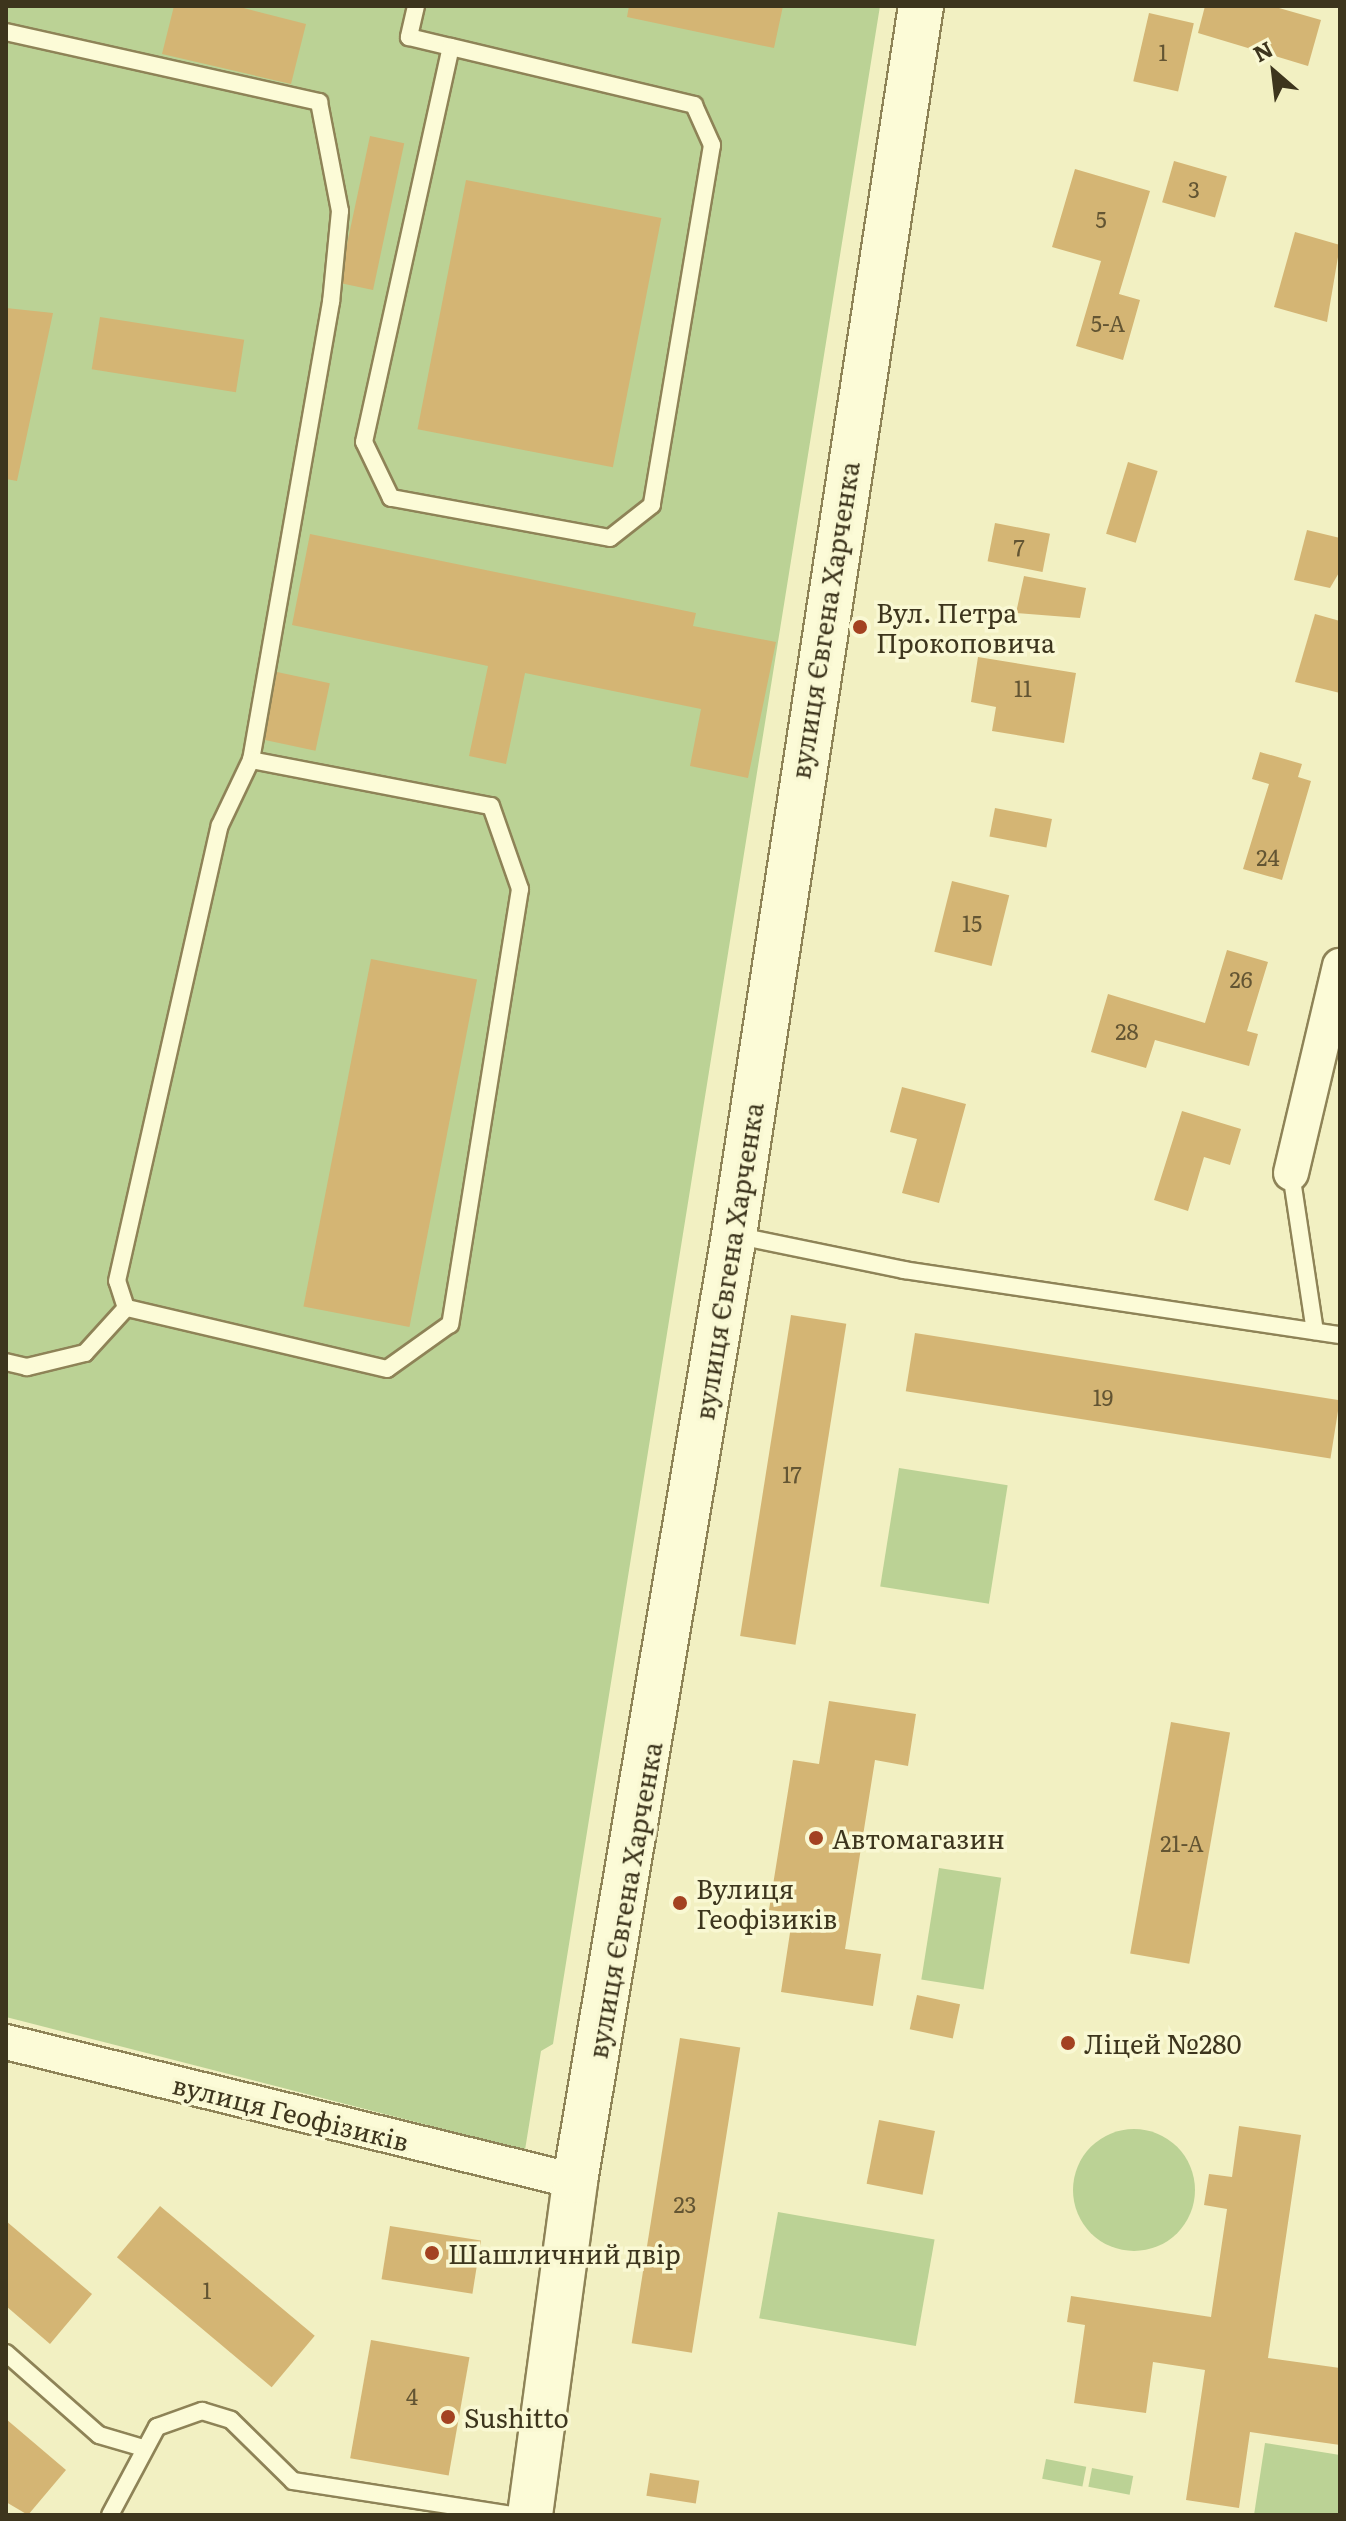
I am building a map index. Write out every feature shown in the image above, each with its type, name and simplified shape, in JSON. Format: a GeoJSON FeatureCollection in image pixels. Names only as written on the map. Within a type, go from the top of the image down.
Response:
{"type":"FeatureCollection","features":[{"type":"Feature","properties":{"kind":"main road","name":"вулиця Євгена Харченка"},"geometry":{"type":"LineString","coordinates":[[530,2515],[575,2181],[734,1235],[921,6]]}},
{"type":"Feature","properties":{"kind":"street"},"geometry":{"type":"LineString","coordinates":[[1291,1173],[1340,966]]}},
{"type":"Feature","properties":{"kind":"street","name":"вулиця Геофізиків"},"geometry":{"type":"LineString","coordinates":[[6,2042],[575,2181]]}},
{"type":"Feature","properties":{"kind":"lane"},"geometry":{"type":"LineString","coordinates":[[416,6],[409,37],[451,47],[694,105],[712,145],[652,505],[610,538],[391,498],[364,442],[451,47]]}},
{"type":"Feature","properties":{"kind":"lane"},"geometry":{"type":"LineString","coordinates":[[6,32],[319,102],[340,211],[331,302],[251,760],[216,840],[117,1281],[126,1308]]}},
{"type":"Feature","properties":{"kind":"lane"},"geometry":{"type":"LineString","coordinates":[[126,1308],[387,1369],[450,1324],[520,889],[491,806],[251,760]]}},
{"type":"Feature","properties":{"kind":"lane"},"geometry":{"type":"LineString","coordinates":[[1291,1173],[1315,1331]]}},
{"type":"Feature","properties":{"kind":"lane"},"geometry":{"type":"LineString","coordinates":[[734,1235],[904,1270],[1340,1335]]}},
{"type":"Feature","properties":{"kind":"lane"},"geometry":{"type":"LineString","coordinates":[[6,1362],[27,1367],[85,1353],[126,1308]]}},
{"type":"Feature","properties":{"kind":"lane"},"geometry":{"type":"LineString","coordinates":[[6,2353],[99,2435],[140,2447]]}},
{"type":"Feature","properties":{"kind":"lane"},"geometry":{"type":"LineString","coordinates":[[110,2515],[140,2447],[177,2416],[220,2413],[293,2481],[513,2515]]}},
{"type":"Feature","properties":{"kind":"green space"},"geometry":{"type":"Polygon","coordinates":[[[6,6],[880,6],[553,2044],[541,2051],[525,2150],[6,2017],[6,6]]]}},
{"type":"Feature","properties":{"kind":"green space"},"geometry":{"type":"Polygon","coordinates":[[[899,1468],[1008,1485],[989,1604],[880,1587],[899,1468]]]}},
{"type":"Feature","properties":{"kind":"green space"},"geometry":{"type":"Polygon","coordinates":[[[939,1868],[1001,1878],[984,1989],[921,1980],[939,1868]]]}},
{"type":"Feature","properties":{"kind":"green space"},"geometry":{"type":"Polygon","coordinates":[[[1134,2129],[1157,2134],[1177,2147],[1190,2167],[1195,2190],[1190,2213],[1177,2233],[1157,2246],[1134,2251],[1111,2246],[1091,2233],[1078,2213],[1073,2190],[1078,2167],[1091,2147],[1111,2134],[1134,2129]]]}},
{"type":"Feature","properties":{"kind":"green space"},"geometry":{"type":"Polygon","coordinates":[[[778,2212],[935,2240],[916,2346],[759,2318],[778,2212]]]}},
{"type":"Feature","properties":{"kind":"green space"},"geometry":{"type":"Polygon","coordinates":[[[1265,2443],[1340,2455],[1340,2515],[1254,2515],[1265,2443]]]}},
{"type":"Feature","properties":{"kind":"green space"},"geometry":{"type":"Polygon","coordinates":[[[1046,2459],[1086,2467],[1082,2486],[1042,2479],[1046,2459]]]}},
{"type":"Feature","properties":{"kind":"green space"},"geometry":{"type":"Polygon","coordinates":[[[1092,2468],[1133,2476],[1130,2495],[1088,2487],[1092,2468]]]}},
{"type":"Feature","properties":{"kind":"building"},"geometry":{"type":"Polygon","coordinates":[[[174,6],[236,6],[306,24],[291,84],[162,54],[174,6]]]}},
{"type":"Feature","properties":{"kind":"building"},"geometry":{"type":"Polygon","coordinates":[[[629,6],[783,6],[774,48],[627,17],[629,6]]]}},
{"type":"Feature","properties":{"kind":"building"},"geometry":{"type":"Polygon","coordinates":[[[1205,6],[1272,6],[1321,20],[1308,66],[1198,33],[1205,6]]]}},
{"type":"Feature","properties":{"kind":"building"},"geometry":{"type":"Polygon","coordinates":[[[1149,13],[1194,23],[1178,92],[1133,81],[1149,13]]]}},
{"type":"Feature","properties":{"kind":"building"},"geometry":{"type":"Polygon","coordinates":[[[370,136],[404,143],[373,290],[339,283],[370,136]]]}},
{"type":"Feature","properties":{"kind":"building"},"geometry":{"type":"Polygon","coordinates":[[[1174,161],[1227,176],[1215,217],[1162,202],[1174,161]]]}},
{"type":"Feature","properties":{"kind":"building"},"geometry":{"type":"Polygon","coordinates":[[[1075,169],[1150,191],[1119,294],[1140,300],[1123,360],[1076,346],[1101,261],[1052,247],[1075,169]]]}},
{"type":"Feature","properties":{"kind":"building"},"geometry":{"type":"Polygon","coordinates":[[[466,180],[661,218],[613,467],[418,429],[466,180]]]}},
{"type":"Feature","properties":{"kind":"building"},"geometry":{"type":"Polygon","coordinates":[[[1295,232],[1340,245],[1327,322],[1274,307],[1295,232]]]}},
{"type":"Feature","properties":{"kind":"building"},"geometry":{"type":"Polygon","coordinates":[[[6,308],[53,313],[17,481],[6,479],[6,308]]]}},
{"type":"Feature","properties":{"kind":"building"},"geometry":{"type":"Polygon","coordinates":[[[100,317],[244,340],[236,392],[92,369],[100,317]]]}},
{"type":"Feature","properties":{"kind":"building"},"geometry":{"type":"Polygon","coordinates":[[[1128,462],[1158,471],[1136,543],[1106,534],[1128,462]]]}},
{"type":"Feature","properties":{"kind":"building"},"geometry":{"type":"Polygon","coordinates":[[[995,523],[1050,534],[1043,572],[988,561],[995,523]]]}},
{"type":"Feature","properties":{"kind":"building"},"geometry":{"type":"Polygon","coordinates":[[[1307,530],[1340,538],[1340,571],[1330,588],[1294,580],[1307,530]]]}},
{"type":"Feature","properties":{"kind":"building"},"geometry":{"type":"Polygon","coordinates":[[[310,534],[696,613],[693,626],[776,642],[748,778],[690,766],[701,709],[525,673],[506,764],[469,756],[488,666],[292,625],[310,534]]]}},
{"type":"Feature","properties":{"kind":"building"},"geometry":{"type":"Polygon","coordinates":[[[1024,576],[1086,588],[1080,618],[1016,613],[1024,576]]]}},
{"type":"Feature","properties":{"kind":"building"},"geometry":{"type":"Polygon","coordinates":[[[1315,614],[1340,621],[1340,693],[1295,682],[1315,614]]]}},
{"type":"Feature","properties":{"kind":"building"},"geometry":{"type":"Polygon","coordinates":[[[978,657],[1076,673],[1064,743],[992,731],[996,707],[971,702],[978,657]]]}},
{"type":"Feature","properties":{"kind":"building"},"geometry":{"type":"Polygon","coordinates":[[[277,672],[330,683],[315,751],[263,739],[277,672]]]}},
{"type":"Feature","properties":{"kind":"building"},"geometry":{"type":"Polygon","coordinates":[[[1260,752],[1302,764],[1298,777],[1311,781],[1282,880],[1243,869],[1269,784],[1252,779],[1260,752]]]}},
{"type":"Feature","properties":{"kind":"building"},"geometry":{"type":"Polygon","coordinates":[[[995,808],[1052,819],[1046,848],[989,836],[995,808]]]}},
{"type":"Feature","properties":{"kind":"building"},"geometry":{"type":"Polygon","coordinates":[[[952,881],[1009,895],[992,966],[934,952],[952,881]]]}},
{"type":"Feature","properties":{"kind":"building"},"geometry":{"type":"Polygon","coordinates":[[[1227,950],[1268,962],[1247,1031],[1258,1034],[1249,1066],[1155,1040],[1146,1068],[1091,1052],[1108,994],[1205,1023],[1227,950]]]}},
{"type":"Feature","properties":{"kind":"building"},"geometry":{"type":"Polygon","coordinates":[[[371,959],[477,980],[409,1327],[303,1306],[371,959]]]}},
{"type":"Feature","properties":{"kind":"building"},"geometry":{"type":"Polygon","coordinates":[[[902,1087],[966,1104],[939,1203],[902,1193],[917,1139],[890,1132],[902,1087]]]}},
{"type":"Feature","properties":{"kind":"building"},"geometry":{"type":"Polygon","coordinates":[[[1182,1111],[1241,1129],[1230,1165],[1204,1157],[1188,1211],[1154,1200],[1182,1111]]]}},
{"type":"Feature","properties":{"kind":"building"},"geometry":{"type":"Polygon","coordinates":[[[791,1315],[846,1324],[795,1645],[740,1636],[791,1315]]]}},
{"type":"Feature","properties":{"kind":"building"},"geometry":{"type":"Polygon","coordinates":[[[915,1333],[1340,1400],[1330,1459],[906,1391],[915,1333]]]}},
{"type":"Feature","properties":{"kind":"building"},"geometry":{"type":"Polygon","coordinates":[[[829,1701],[916,1714],[908,1766],[875,1760],[845,1949],[881,1954],[873,2006],[781,1992],[793,1913],[769,1910],[793,1760],[819,1764],[829,1701]]]}},
{"type":"Feature","properties":{"kind":"building"},"geometry":{"type":"Polygon","coordinates":[[[1171,1722],[1230,1732],[1189,1964],[1130,1953],[1171,1722]]]}},
{"type":"Feature","properties":{"kind":"building"},"geometry":{"type":"Polygon","coordinates":[[[917,1995],[960,2004],[953,2038],[910,2029],[917,1995]]]}},
{"type":"Feature","properties":{"kind":"building"},"geometry":{"type":"Polygon","coordinates":[[[680,2038],[740,2048],[692,2353],[632,2343],[680,2038]]]}},
{"type":"Feature","properties":{"kind":"building"},"geometry":{"type":"Polygon","coordinates":[[[879,2120],[935,2131],[923,2195],[867,2184],[879,2120]]]}},
{"type":"Feature","properties":{"kind":"building"},"geometry":{"type":"Polygon","coordinates":[[[1239,2126],[1301,2135],[1268,2358],[1340,2368],[1340,2445],[1250,2432],[1239,2508],[1186,2500],[1205,2370],[1153,2362],[1146,2413],[1074,2403],[1085,2325],[1067,2322],[1071,2296],[1211,2317],[1227,2209],[1204,2205],[1209,2174],[1232,2177],[1239,2126]]]}},
{"type":"Feature","properties":{"kind":"building"},"geometry":{"type":"Polygon","coordinates":[[[160,2206],[315,2336],[272,2387],[117,2257],[160,2206]]]}},
{"type":"Feature","properties":{"kind":"building"},"geometry":{"type":"Polygon","coordinates":[[[6,2221],[92,2294],[50,2344],[6,2306],[6,2221]]]}},
{"type":"Feature","properties":{"kind":"building","name":"Шашличний двір"},"geometry":{"type":"Polygon","coordinates":[[[390,2226],[481,2240],[472,2294],[382,2279],[390,2226]]]}},
{"type":"Feature","properties":{"kind":"building"},"geometry":{"type":"Polygon","coordinates":[[[371,2340],[469,2357],[449,2476],[350,2458],[371,2340]]]}},
{"type":"Feature","properties":{"kind":"building"},"geometry":{"type":"Polygon","coordinates":[[[6,2419],[66,2470],[28,2515],[6,2502],[6,2419]]]}},
{"type":"Feature","properties":{"kind":"building"},"geometry":{"type":"Polygon","coordinates":[[[650,2473],[699,2481],[696,2504],[646,2496],[650,2473]]]}},
{"type":"Feature","properties":{"kind":"place","name":"Вул. Петра Прокоповича"},"geometry":{"type":"Point","coordinates":[860,627]}},
{"type":"Feature","properties":{"kind":"place","name":"Автомагазин"},"geometry":{"type":"Point","coordinates":[816,1838]}},
{"type":"Feature","properties":{"kind":"place","name":"Вулиця Геофізиків"},"geometry":{"type":"Point","coordinates":[680,1903]}},
{"type":"Feature","properties":{"kind":"place","name":"Ліцей №280"},"geometry":{"type":"Point","coordinates":[1068,2043]}},
{"type":"Feature","properties":{"kind":"place","name":"Шашличний двір"},"geometry":{"type":"Point","coordinates":[432,2253]}},
{"type":"Feature","properties":{"kind":"place","name":"Sushitto"},"geometry":{"type":"Point","coordinates":[448,2417]}}]}
